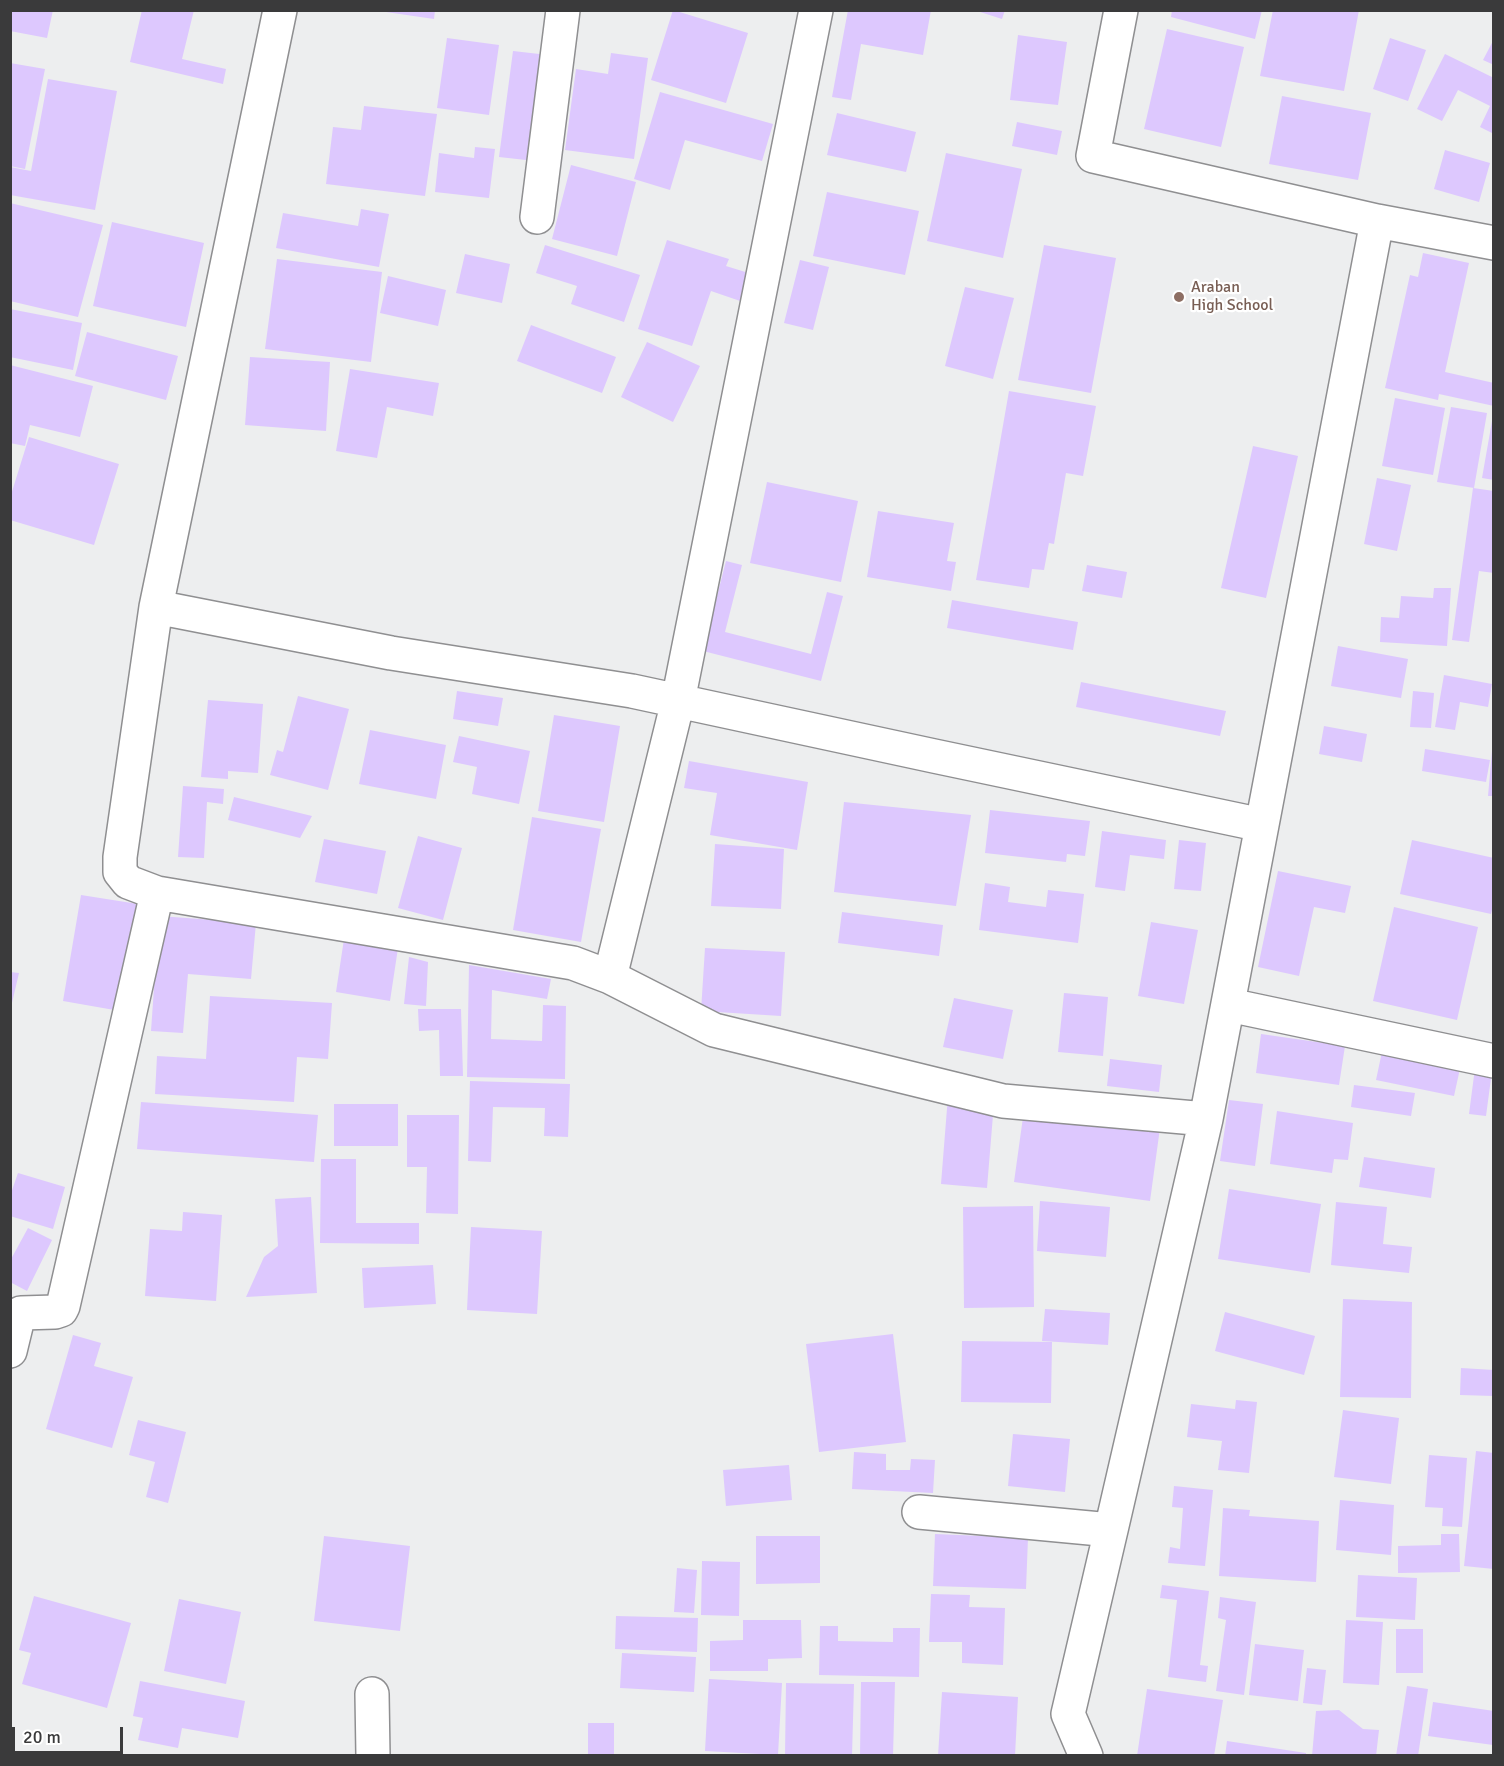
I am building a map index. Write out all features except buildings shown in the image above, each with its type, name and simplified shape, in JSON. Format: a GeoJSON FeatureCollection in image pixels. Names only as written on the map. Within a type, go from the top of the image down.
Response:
{"type":"FeatureCollection","features":[{"type":"Feature","properties":{"kind":"street"},"geometry":{"type":"LineString","coordinates":[[280,10],[156,608],[120,857],[120,872],[128,882],[157,893],[573,963],[610,977],[714,1030],[1003,1101],[1206,1119]]}},
{"type":"Feature","properties":{"kind":"street"},"geometry":{"type":"LineString","coordinates":[[537,218],[563,10]]}},
{"type":"Feature","properties":{"kind":"street"},"geometry":{"type":"LineString","coordinates":[[610,977],[678,701],[816,10]]}},
{"type":"Feature","properties":{"kind":"street"},"geometry":{"type":"LineString","coordinates":[[1121,10],[1093,156],[1377,221],[1494,243]]}},
{"type":"Feature","properties":{"kind":"street"},"geometry":{"type":"LineString","coordinates":[[1086,1755],[1068,1714],[1206,1119],[1377,221]]}},
{"type":"Feature","properties":{"kind":"street"},"geometry":{"type":"LineString","coordinates":[[156,608],[391,652],[632,691],[1262,825]]}},
{"type":"Feature","properties":{"kind":"street"},"geometry":{"type":"LineString","coordinates":[[10,1351],[21,1313],[55,1312],[61,1310],[63,1306],[157,893]]}},
{"type":"Feature","properties":{"kind":"street"},"geometry":{"type":"LineString","coordinates":[[1229,1005],[1494,1061]]}},
{"type":"Feature","properties":{"kind":"street"},"geometry":{"type":"LineString","coordinates":[[919,1512],[1111,1530]]}},
{"type":"Feature","properties":{"kind":"street"},"geometry":{"type":"LineString","coordinates":[[372,1694],[373,1755]]}},
{"type":"Feature","properties":{"kind":"place","name":"Araban High School"},"geometry":{"type":"Point","coordinates":[1179,297]}}]}
